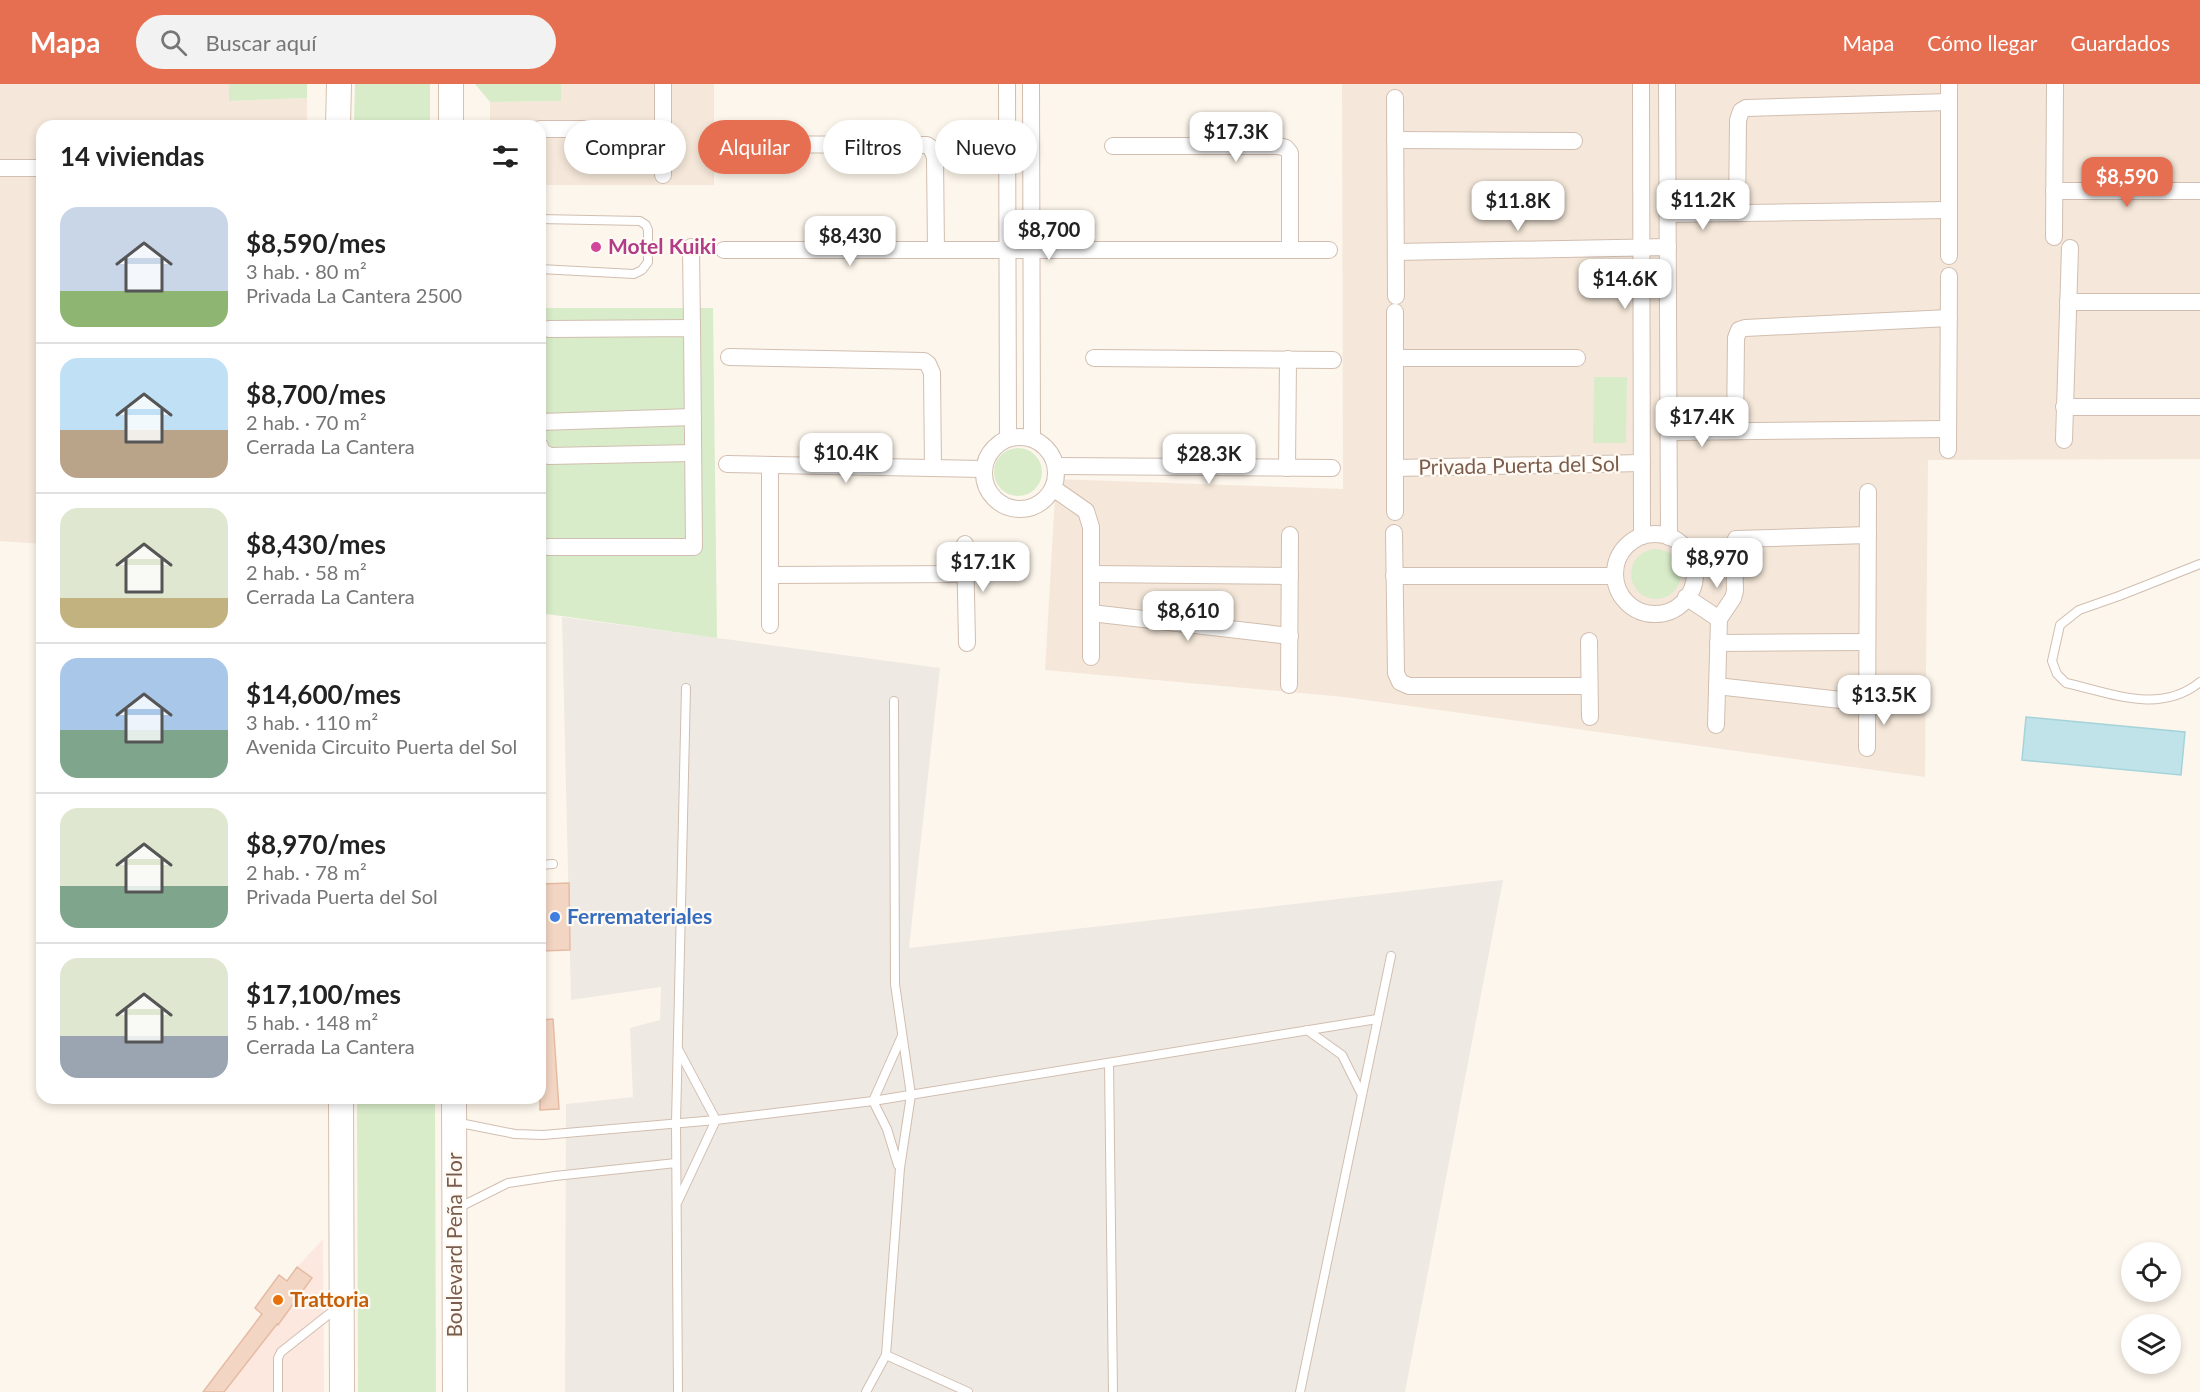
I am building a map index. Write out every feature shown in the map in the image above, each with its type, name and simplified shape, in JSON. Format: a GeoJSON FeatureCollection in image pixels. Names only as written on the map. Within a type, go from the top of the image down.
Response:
{"type":"FeatureCollection","features":[{"type":"Feature","properties":{"kind":"main road"},"geometry":{"type":"LineString","coordinates":[[338,120],[339,84]]}},
{"type":"Feature","properties":{"kind":"main road"},"geometry":{"type":"LineString","coordinates":[[452,84],[452,120]]}},
{"type":"Feature","properties":{"kind":"main road"},"geometry":{"type":"LineString","coordinates":[[341,1104],[342,1392]]}},
{"type":"Feature","properties":{"kind":"main road","name":"Boulevard Peña Flor"},"geometry":{"type":"LineString","coordinates":[[454,1104],[455,1392]]}},
{"type":"Feature","properties":{"kind":"street"},"geometry":{"type":"LineString","coordinates":[[663,84],[663,120]]}},
{"type":"Feature","properties":{"kind":"street"},"geometry":{"type":"LineString","coordinates":[[1007,84],[1008,438]]}},
{"type":"Feature","properties":{"kind":"street"},"geometry":{"type":"LineString","coordinates":[[1031,84],[1032,438]]}},
{"type":"Feature","properties":{"kind":"street"},"geometry":{"type":"LineString","coordinates":[[1641,84],[1642,536]]}},
{"type":"Feature","properties":{"kind":"street"},"geometry":{"type":"LineString","coordinates":[[1667,84],[1669,537]]}},
{"type":"Feature","properties":{"kind":"street"},"geometry":{"type":"LineString","coordinates":[[1949,84],[1949,256]]}},
{"type":"Feature","properties":{"kind":"street"},"geometry":{"type":"LineString","coordinates":[[2054,237],[2055,84]]}},
{"type":"Feature","properties":{"kind":"street","name":"Privada Puerta del Sol"},"geometry":{"type":"LineString","coordinates":[[1395,98],[1395,513]]}},
{"type":"Feature","properties":{"kind":"street"},"geometry":{"type":"LineString","coordinates":[[1737,213],[1738,120],[1741,111],[1746,108],[1949,102]]}},
{"type":"Feature","properties":{"kind":"street"},"geometry":{"type":"LineString","coordinates":[[546,129],[564,129]]}},
{"type":"Feature","properties":{"kind":"street"},"geometry":{"type":"LineString","coordinates":[[1395,140],[1574,141]]}},
{"type":"Feature","properties":{"kind":"street"},"geometry":{"type":"LineString","coordinates":[[811,144],[927,145],[934,152],[935,157],[936,250]]}},
{"type":"Feature","properties":{"kind":"street"},"geometry":{"type":"LineString","coordinates":[[1113,146],[1279,146],[1286,148],[1290,153],[1290,250]]}},
{"type":"Feature","properties":{"kind":"street"},"geometry":{"type":"LineString","coordinates":[[0,168],[36,168]]}},
{"type":"Feature","properties":{"kind":"street"},"geometry":{"type":"LineString","coordinates":[[2054,191],[2200,191]]}},
{"type":"Feature","properties":{"kind":"street"},"geometry":{"type":"LineString","coordinates":[[1668,214],[1949,210]]}},
{"type":"Feature","properties":{"kind":"street"},"geometry":{"type":"LineString","coordinates":[[548,547],[694,547],[692,247]]}},
{"type":"Feature","properties":{"kind":"street"},"geometry":{"type":"LineString","coordinates":[[1396,252],[1668,247]]}},
{"type":"Feature","properties":{"kind":"street"},"geometry":{"type":"LineString","coordinates":[[2064,440],[2070,248]]}},
{"type":"Feature","properties":{"kind":"street"},"geometry":{"type":"LineString","coordinates":[[724,249],[1329,250]]}},
{"type":"Feature","properties":{"kind":"street"},"geometry":{"type":"LineString","coordinates":[[1948,450],[1949,276]]}},
{"type":"Feature","properties":{"kind":"street"},"geometry":{"type":"LineString","coordinates":[[2068,302],[2200,302]]}},
{"type":"Feature","properties":{"kind":"street"},"geometry":{"type":"LineString","coordinates":[[1735,431],[1736,338],[1739,330],[1949,318]]}},
{"type":"Feature","properties":{"kind":"street"},"geometry":{"type":"LineString","coordinates":[[549,329],[692,328]]}},
{"type":"Feature","properties":{"kind":"street"},"geometry":{"type":"LineString","coordinates":[[729,357],[924,361],[931,368],[932,373],[933,468]]}},
{"type":"Feature","properties":{"kind":"street"},"geometry":{"type":"LineString","coordinates":[[1095,358],[1333,360]]}},
{"type":"Feature","properties":{"kind":"street"},"geometry":{"type":"LineString","coordinates":[[1395,358],[1577,358]]}},
{"type":"Feature","properties":{"kind":"street"},"geometry":{"type":"LineString","coordinates":[[1287,468],[1288,359]]}},
{"type":"Feature","properties":{"kind":"street"},"geometry":{"type":"LineString","coordinates":[[2064,407],[2200,408]]}},
{"type":"Feature","properties":{"kind":"street"},"geometry":{"type":"LineString","coordinates":[[546,422],[693,417]]}},
{"type":"Feature","properties":{"kind":"street"},"geometry":{"type":"LineString","coordinates":[[1669,432],[1948,429]]}},
{"type":"Feature","properties":{"kind":"street"},"geometry":{"type":"LineString","coordinates":[[1008,438],[1032,438],[1048,449],[1056,466],[1056,479],[1053,488],[1043,502],[1027,509],[1010,509],[995,501],[985,486],[983,469],[991,450],[1008,438]]}},
{"type":"Feature","properties":{"kind":"street"},"geometry":{"type":"LineString","coordinates":[[546,454],[549,456],[693,453]]}},
{"type":"Feature","properties":{"kind":"street","name":"Privada Puerta del Sol"},"geometry":{"type":"LineString","coordinates":[[1395,468],[1642,463]]}},
{"type":"Feature","properties":{"kind":"street"},"geometry":{"type":"LineString","coordinates":[[727,464],[983,469]]}},
{"type":"Feature","properties":{"kind":"street"},"geometry":{"type":"LineString","coordinates":[[770,465],[770,625]]}},
{"type":"Feature","properties":{"kind":"street"},"geometry":{"type":"LineString","coordinates":[[1056,466],[1332,468]]}},
{"type":"Feature","properties":{"kind":"street"},"geometry":{"type":"LineString","coordinates":[[1053,488],[1086,511],[1091,527],[1091,657]]}},
{"type":"Feature","properties":{"kind":"street"},"geometry":{"type":"LineString","coordinates":[[1867,748],[1868,492]]}},
{"type":"Feature","properties":{"kind":"street"},"geometry":{"type":"LineString","coordinates":[[1394,533],[1396,673],[1404,684],[1589,686]]}},
{"type":"Feature","properties":{"kind":"street"},"geometry":{"type":"LineString","coordinates":[[1656,534],[1669,537],[1689,554],[1694,566],[1694,579],[1686,597],[1672,610],[1660,614],[1647,614],[1635,609],[1624,600],[1615,576],[1616,563],[1622,551],[1642,536],[1656,534]]}},
{"type":"Feature","properties":{"kind":"street"},"geometry":{"type":"LineString","coordinates":[[1289,684],[1290,535]]}},
{"type":"Feature","properties":{"kind":"street"},"geometry":{"type":"LineString","coordinates":[[1716,725],[1719,619],[1735,591],[1734,544],[1736,539],[1868,535]]}},
{"type":"Feature","properties":{"kind":"street"},"geometry":{"type":"LineString","coordinates":[[965,543],[967,643]]}},
{"type":"Feature","properties":{"kind":"street"},"geometry":{"type":"LineString","coordinates":[[770,575],[966,574]]}},
{"type":"Feature","properties":{"kind":"street"},"geometry":{"type":"LineString","coordinates":[[1090,574],[1290,576]]}},
{"type":"Feature","properties":{"kind":"street"},"geometry":{"type":"LineString","coordinates":[[1394,576],[1615,576]]}},
{"type":"Feature","properties":{"kind":"street"},"geometry":{"type":"LineString","coordinates":[[1686,597],[1719,619]]}},
{"type":"Feature","properties":{"kind":"street"},"geometry":{"type":"LineString","coordinates":[[1091,613],[1290,636]]}},
{"type":"Feature","properties":{"kind":"street"},"geometry":{"type":"LineString","coordinates":[[1589,640],[1590,717]]}},
{"type":"Feature","properties":{"kind":"street"},"geometry":{"type":"LineString","coordinates":[[1719,643],[1867,642]]}},
{"type":"Feature","properties":{"kind":"street"},"geometry":{"type":"LineString","coordinates":[[1717,686],[1867,703]]}},
{"type":"Feature","properties":{"kind":"lane"},"geometry":{"type":"LineString","coordinates":[[546,219],[640,221],[646,225],[648,230],[648,262],[642,270],[634,274],[546,270]]}},
{"type":"Feature","properties":{"kind":"lane"},"geometry":{"type":"LineString","coordinates":[[2200,564],[2119,597],[2079,610],[2060,625],[2052,661],[2057,674],[2066,683],[2150,701],[2174,698],[2200,682]]}},
{"type":"Feature","properties":{"kind":"lane"},"geometry":{"type":"LineString","coordinates":[[678,1392],[676,1123],[686,688]]}},
{"type":"Feature","properties":{"kind":"lane"},"geometry":{"type":"LineString","coordinates":[[866,1392],[886,1355],[900,1168],[911,1095],[895,984],[894,701]]}},
{"type":"Feature","properties":{"kind":"lane"},"geometry":{"type":"LineString","coordinates":[[546,865],[553,864]]}},
{"type":"Feature","properties":{"kind":"lane"},"geometry":{"type":"LineString","coordinates":[[1300,1392],[1391,957]]}},
{"type":"Feature","properties":{"kind":"lane"},"geometry":{"type":"LineString","coordinates":[[454,1122],[515,1134],[543,1135],[716,1120],[873,1101],[1377,1019]]}},
{"type":"Feature","properties":{"kind":"lane"},"geometry":{"type":"LineString","coordinates":[[1307,1030],[1342,1055],[1361,1094]]}},
{"type":"Feature","properties":{"kind":"lane"},"geometry":{"type":"LineString","coordinates":[[873,1101],[902,1035]]}},
{"type":"Feature","properties":{"kind":"lane"},"geometry":{"type":"LineString","coordinates":[[677,1049],[716,1120]]}},
{"type":"Feature","properties":{"kind":"lane"},"geometry":{"type":"LineString","coordinates":[[1109,1063],[1113,1392]]}},
{"type":"Feature","properties":{"kind":"lane"},"geometry":{"type":"LineString","coordinates":[[873,1101],[887,1129],[900,1168]]}},
{"type":"Feature","properties":{"kind":"lane"},"geometry":{"type":"LineString","coordinates":[[676,1205],[716,1120]]}},
{"type":"Feature","properties":{"kind":"lane"},"geometry":{"type":"LineString","coordinates":[[455,1210],[508,1183],[676,1163]]}},
{"type":"Feature","properties":{"kind":"lane"},"geometry":{"type":"LineString","coordinates":[[278,1392],[278,1358],[281,1352],[342,1304]]}},
{"type":"Feature","properties":{"kind":"lane"},"geometry":{"type":"LineString","coordinates":[[886,1355],[968,1392]]}},
{"type":"Feature","properties":{"kind":"shaded area"},"geometry":{"type":"Polygon","coordinates":[[[0,84],[229,84],[230,101],[307,98],[307,120],[36,120],[36,544],[0,541],[0,84]]]}},
{"type":"Feature","properties":{"kind":"shaded area"},"geometry":{"type":"Polygon","coordinates":[[[561,84],[714,84],[714,120],[698,120],[698,174],[714,174],[714,185],[546,185],[546,120],[490,120],[490,102],[560,101],[561,84]]]}},
{"type":"Feature","properties":{"kind":"shaded area"},"geometry":{"type":"Polygon","coordinates":[[[1342,84],[2200,84],[2200,459],[1928,460],[1925,777],[1344,697],[1045,670],[1056,479],[1343,489],[1342,84]]]}},
{"type":"Feature","properties":{"kind":"shaded area"},"geometry":{"type":"Polygon","coordinates":[[[562,617],[940,668],[909,948],[1503,880],[1405,1392],[565,1392],[566,1104],[633,1097],[630,1028],[660,1020],[661,987],[571,1000],[562,617]]]}},
{"type":"Feature","properties":{"kind":"shaded area"},"geometry":{"type":"Polygon","coordinates":[[[323,1239],[324,1392],[203,1392],[297,1267],[323,1239]]]}},
{"type":"Feature","properties":{"kind":"green space"},"geometry":{"type":"Polygon","coordinates":[[[229,84],[307,84],[307,98],[229,101],[229,84]]]}},
{"type":"Feature","properties":{"kind":"green space"},"geometry":{"type":"Polygon","coordinates":[[[355,84],[430,84],[430,120],[354,120],[355,84]]]}},
{"type":"Feature","properties":{"kind":"green space"},"geometry":{"type":"Polygon","coordinates":[[[475,84],[561,84],[561,101],[490,102],[475,84]]]}},
{"type":"Feature","properties":{"kind":"green space"},"geometry":{"type":"Polygon","coordinates":[[[546,308],[713,308],[717,638],[546,614],[546,308]]]}},
{"type":"Feature","properties":{"kind":"green space"},"geometry":{"type":"Polygon","coordinates":[[[1594,377],[1627,377],[1626,443],[1593,443],[1594,377]]]}},
{"type":"Feature","properties":{"kind":"green space"},"geometry":{"type":"Polygon","coordinates":[[[1013,448],[1023,448],[1035,455],[1042,467],[1042,477],[1035,489],[1023,496],[1013,496],[998,485],[994,477],[994,467],[1005,452],[1013,448]]]}},
{"type":"Feature","properties":{"kind":"green space"},"geometry":{"type":"Polygon","coordinates":[[[1651,549],[1661,549],[1674,556],[1681,569],[1681,579],[1674,592],[1661,599],[1651,599],[1642,595],[1635,588],[1631,579],[1631,569],[1635,560],[1642,553],[1651,549]]]}},
{"type":"Feature","properties":{"kind":"green space"},"geometry":{"type":"Polygon","coordinates":[[[357,1104],[435,1104],[436,1392],[358,1392],[357,1104]]]}},
{"type":"Feature","properties":{"kind":"water"},"geometry":{"type":"Polygon","coordinates":[[[2026,717],[2185,732],[2181,775],[2022,760],[2026,717]]]}},
{"type":"Feature","properties":{"kind":"building","name":"Ferremateriales"},"geometry":{"type":"Polygon","coordinates":[[[569,883],[570,950],[546,951],[546,884],[569,883]]]}},
{"type":"Feature","properties":{"kind":"building"},"geometry":{"type":"Polygon","coordinates":[[[553,1019],[559,1109],[540,1110],[540,1104],[546,1104],[546,1020],[553,1019]]]}},
{"type":"Feature","properties":{"kind":"building"},"geometry":{"type":"Polygon","coordinates":[[[297,1267],[312,1278],[278,1325],[224,1392],[203,1392],[262,1314],[255,1308],[279,1275],[287,1281],[297,1267]]]}},
{"type":"Feature","properties":{"kind":"place","name":"Motel Kuiki"},"geometry":{"type":"Point","coordinates":[596,247]}},
{"type":"Feature","properties":{"kind":"place","name":"Ferremateriales"},"geometry":{"type":"Point","coordinates":[555,917]}},
{"type":"Feature","properties":{"kind":"place","name":"Trattoria"},"geometry":{"type":"Point","coordinates":[278,1300]}}]}
